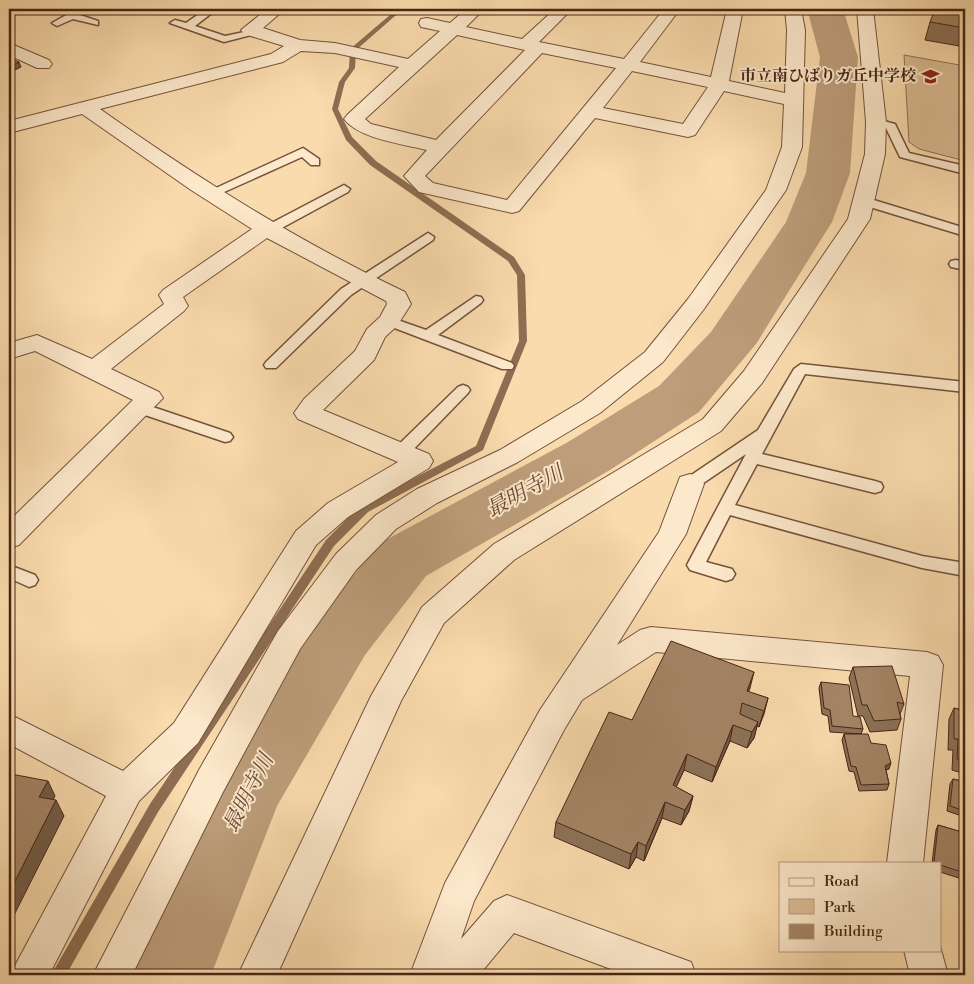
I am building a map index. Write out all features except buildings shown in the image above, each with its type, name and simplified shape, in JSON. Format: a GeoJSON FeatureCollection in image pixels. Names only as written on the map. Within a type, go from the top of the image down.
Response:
{"type":"FeatureCollection","features":[{"type":"Feature","properties":{"kind":"street"},"geometry":{"type":"LineString","coordinates":[[277,9],[250,30],[298,45],[335,48],[412,65]]}},
{"type":"Feature","properties":{"kind":"street"},"geometry":{"type":"LineString","coordinates":[[440,146],[364,128],[354,119],[476,9]]}},
{"type":"Feature","properties":{"kind":"street"},"geometry":{"type":"LineString","coordinates":[[564,9],[414,176],[426,188],[512,207],[672,9]]}},
{"type":"Feature","properties":{"kind":"street"},"geometry":{"type":"LineString","coordinates":[[591,111],[688,131],[719,84],[735,9]]}},
{"type":"Feature","properties":{"kind":"street"},"geometry":{"type":"LineString","coordinates":[[112,975],[210,781],[289,640],[346,562],[386,522],[427,496],[509,456],[592,407],[654,357],[696,304],[776,190],[792,147],[796,30],[793,9]]}},
{"type":"Feature","properties":{"kind":"street"},"geometry":{"type":"LineString","coordinates":[[257,975],[386,696],[433,615],[504,552],[712,425],[753,377],[860,219],[875,154],[876,122],[865,9]]}},
{"type":"Feature","properties":{"kind":"street"},"geometry":{"type":"LineString","coordinates":[[427,23],[793,100]]}},
{"type":"Feature","properties":{"kind":"street"},"geometry":{"type":"LineString","coordinates":[[9,127],[277,58],[298,45]]}},
{"type":"Feature","properties":{"kind":"street"},"geometry":{"type":"LineString","coordinates":[[9,48],[43,64]]}},
{"type":"Feature","properties":{"kind":"street"},"geometry":{"type":"LineString","coordinates":[[28,975],[127,790],[186,733],[306,538],[338,510],[420,461],[307,413],[313,404],[365,355],[375,334],[389,321],[398,304],[397,297],[266,229],[209,194],[86,108]]}},
{"type":"Feature","properties":{"kind":"street"},"geometry":{"type":"LineString","coordinates":[[93,371],[176,306],[171,295],[266,229]]}},
{"type":"Feature","properties":{"kind":"street"},"geometry":{"type":"LineString","coordinates":[[9,351],[37,342],[150,398],[9,538]]}},
{"type":"Feature","properties":{"kind":"street"},"geometry":{"type":"LineString","coordinates":[[429,975],[458,894],[552,720],[672,534],[690,484]]}},
{"type":"Feature","properties":{"kind":"street"},"geometry":{"type":"LineString","coordinates":[[569,692],[651,639],[927,665],[905,862]]}},
{"type":"Feature","properties":{"kind":"street"},"geometry":{"type":"LineString","coordinates":[[9,728],[127,790]]}},
{"type":"Feature","properties":{"kind":"street"},"geometry":{"type":"LineString","coordinates":[[454,975],[507,913],[677,975]]}},
{"type":"Feature","properties":{"kind":"lane"},"geometry":{"type":"LineString","coordinates":[[57,23],[84,9]]}},
{"type":"Feature","properties":{"kind":"lane"},"geometry":{"type":"LineString","coordinates":[[187,27],[212,9]]}},
{"type":"Feature","properties":{"kind":"lane"},"geometry":{"type":"LineString","coordinates":[[71,15],[94,23]]}},
{"type":"Feature","properties":{"kind":"lane"},"geometry":{"type":"LineString","coordinates":[[175,23],[224,39],[258,32]]}},
{"type":"Feature","properties":{"kind":"lane"},"geometry":{"type":"LineString","coordinates":[[876,122],[891,126],[904,154],[965,170]]}},
{"type":"Feature","properties":{"kind":"lane"},"geometry":{"type":"LineString","coordinates":[[209,194],[302,149],[316,162]]}},
{"type":"Feature","properties":{"kind":"lane"},"geometry":{"type":"LineString","coordinates":[[266,229],[274,227],[344,189]]}},
{"type":"Feature","properties":{"kind":"lane"},"geometry":{"type":"LineString","coordinates":[[864,201],[965,232]]}},
{"type":"Feature","properties":{"kind":"lane"},"geometry":{"type":"LineString","coordinates":[[271,365],[346,292],[428,237]]}},
{"type":"Feature","properties":{"kind":"lane"},"geometry":{"type":"LineString","coordinates":[[427,336],[476,300]]}},
{"type":"Feature","properties":{"kind":"lane"},"geometry":{"type":"LineString","coordinates":[[389,321],[507,366]]}},
{"type":"Feature","properties":{"kind":"lane"},"geometry":{"type":"LineString","coordinates":[[726,574],[696,565],[764,434],[801,369],[965,388]]}},
{"type":"Feature","properties":{"kind":"lane"},"geometry":{"type":"LineString","coordinates":[[400,452],[463,390]]}},
{"type":"Feature","properties":{"kind":"lane"},"geometry":{"type":"LineString","coordinates":[[141,408],[226,437]]}},
{"type":"Feature","properties":{"kind":"lane"},"geometry":{"type":"LineString","coordinates":[[690,484],[764,434]]}},
{"type":"Feature","properties":{"kind":"lane"},"geometry":{"type":"LineString","coordinates":[[752,457],[875,487]]}},
{"type":"Feature","properties":{"kind":"lane"},"geometry":{"type":"LineString","coordinates":[[725,508],[922,562],[965,570]]}},
{"type":"Feature","properties":{"kind":"lane"},"geometry":{"type":"LineString","coordinates":[[9,571],[30,580]]}},
{"type":"Feature","properties":{"kind":"green space"},"geometry":{"type":"Polygon","coordinates":[[[904,55],[965,66],[965,161],[919,149],[909,142],[904,55]]]}},
{"type":"Feature","properties":{"kind":"waterway"},"geometry":{"type":"LineString","coordinates":[[58,975],[154,808],[330,543],[364,509],[480,448],[523,341],[521,275],[511,259],[373,163],[349,138],[335,109],[342,82],[352,68],[353,49],[400,9]]}},
{"type":"Feature","properties":{"kind":"waterway","name":"最明寺川"},"geometry":{"type":"LineString","coordinates":[[169,975],[245,792],[341,636],[404,559],[589,456],[679,399],[730,344],[809,222],[828,173],[839,57],[825,9]]}},
{"type":"Feature","properties":{"kind":"place","name":"市立南ひばりガ丘中学校"},"geometry":{"type":"Point","coordinates":[930,76]}}]}
